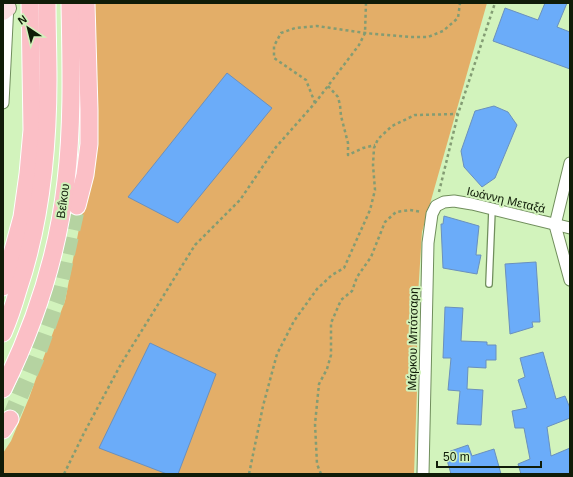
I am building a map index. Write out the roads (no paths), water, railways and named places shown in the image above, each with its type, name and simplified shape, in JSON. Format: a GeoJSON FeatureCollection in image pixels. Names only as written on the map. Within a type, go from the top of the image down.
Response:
{"type":"FeatureCollection","features":[{"type":"Feature","properties":{"kind":"main road"},"geometry":{"type":"LineString","coordinates":[[3,287],[22,217],[28,174],[32,130],[30,3]]}},
{"type":"Feature","properties":{"kind":"main road","name":"Βεΐκου"},"geometry":{"type":"LineString","coordinates":[[3,333],[24,274],[37,218],[43,179],[48,109],[47,3]]}},
{"type":"Feature","properties":{"kind":"main road","name":"Βεΐκου"},"geometry":{"type":"LineString","coordinates":[[3,389],[26,340],[46,282],[60,222],[70,143],[72,74],[70,3]]}},
{"type":"Feature","properties":{"kind":"main road"},"geometry":{"type":"LineString","coordinates":[[71,44],[82,3]]}},
{"type":"Feature","properties":{"kind":"main road"},"geometry":{"type":"LineString","coordinates":[[77,206],[85,175],[89,144],[86,3]]}},
{"type":"Feature","properties":{"kind":"street"},"geometry":{"type":"LineString","coordinates":[[3,104],[7,7]]}},
{"type":"Feature","properties":{"kind":"street"},"geometry":{"type":"LineString","coordinates":[[570,164],[555,225],[570,280]]}},
{"type":"Feature","properties":{"kind":"street","name":"Ιωάννη Μεταξά"},"geometry":{"type":"LineString","coordinates":[[434,210],[444,202],[454,201],[570,228]]}},
{"type":"Feature","properties":{"kind":"street","name":"Μάρκου Μπότσαρη"},"geometry":{"type":"LineString","coordinates":[[423,474],[428,243],[434,210]]}},
{"type":"Feature","properties":{"kind":"lane"},"geometry":{"type":"LineString","coordinates":[[488,284],[492,210]]}},
{"type":"Feature","properties":{"kind":"tunnel"},"geometry":{"type":"LineString","coordinates":[[10,419],[36,358],[56,302],[77,206]]}}]}
